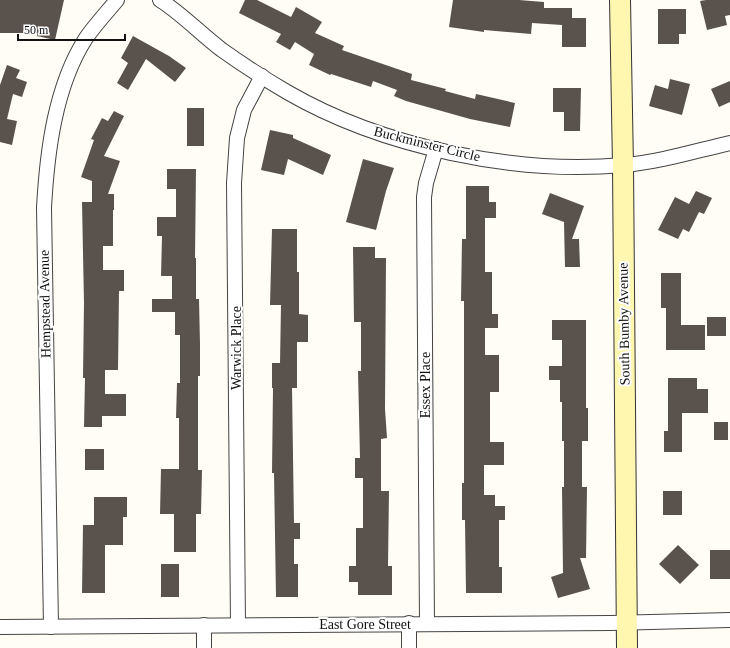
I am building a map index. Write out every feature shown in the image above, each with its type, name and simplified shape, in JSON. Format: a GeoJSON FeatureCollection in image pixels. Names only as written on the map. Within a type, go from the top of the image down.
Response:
{"type":"FeatureCollection","features":[{"type":"Feature","properties":{"kind":"street","name":"Hempstead Avenue"},"geometry":{"type":"LineString","coordinates":[[51,627],[44,208],[46,169],[52,129],[67,76],[86,38],[117,0]]}},
{"type":"Feature","properties":{"kind":"street","name":"Buckminster Circle"},"geometry":{"type":"LineString","coordinates":[[160,0],[223,50],[288,92],[319,109],[376,133],[436,149],[484,159],[530,164],[567,167],[623,166],[648,162],[730,143]]}},
{"type":"Feature","properties":{"kind":"street","name":"South Bumby Avenue"},"geometry":{"type":"LineString","coordinates":[[620,0],[623,166],[627,648]]}},
{"type":"Feature","properties":{"kind":"street","name":"Warwick Place"},"geometry":{"type":"LineString","coordinates":[[238,625],[234,183],[237,138],[244,110],[262,76]]}},
{"type":"Feature","properties":{"kind":"street","name":"Essex Place"},"geometry":{"type":"LineString","coordinates":[[427,623],[424,197],[426,183],[436,149]]}},
{"type":"Feature","properties":{"kind":"street","name":"East Gore Street"},"geometry":{"type":"LineString","coordinates":[[0,627],[730,620]]}},
{"type":"Feature","properties":{"kind":"street"},"geometry":{"type":"LineString","coordinates":[[409,623],[409,648]]}},
{"type":"Feature","properties":{"kind":"street"},"geometry":{"type":"LineString","coordinates":[[204,625],[204,648]]}},
{"type":"Feature","properties":{"kind":"building"},"geometry":{"type":"Polygon","coordinates":[[[0,0],[64,0],[55,40],[37,36],[37,33],[0,33],[0,0]]]}},
{"type":"Feature","properties":{"kind":"building"},"geometry":{"type":"Polygon","coordinates":[[[245,0],[257,0],[291,17],[296,7],[322,22],[315,33],[344,46],[342,50],[412,74],[411,80],[446,89],[445,91],[475,99],[476,94],[515,103],[510,127],[470,119],[406,101],[394,96],[397,90],[373,81],[371,87],[331,74],[330,75],[309,65],[314,54],[295,42],[290,50],[276,42],[281,34],[239,13],[245,0]]]}},
{"type":"Feature","properties":{"kind":"building"},"geometry":{"type":"Polygon","coordinates":[[[453,0],[519,0],[544,2],[544,8],[572,8],[572,18],[586,18],[586,47],[562,47],[562,25],[532,23],[531,34],[484,30],[484,32],[449,27],[453,0]]]}},
{"type":"Feature","properties":{"kind":"building"},"geometry":{"type":"Polygon","coordinates":[[[730,0],[730,15],[725,16],[727,25],[707,30],[700,1],[730,0]]]}},
{"type":"Feature","properties":{"kind":"building"},"geometry":{"type":"Polygon","coordinates":[[[658,9],[686,9],[686,34],[679,34],[679,44],[658,44],[658,9]]]}},
{"type":"Feature","properties":{"kind":"building"},"geometry":{"type":"Polygon","coordinates":[[[133,36],[169,56],[186,68],[175,82],[146,59],[128,90],[117,83],[128,63],[121,58],[133,36]]]}},
{"type":"Feature","properties":{"kind":"building"},"geometry":{"type":"Polygon","coordinates":[[[7,65],[20,70],[16,78],[27,82],[22,97],[13,94],[7,119],[17,121],[12,145],[0,142],[0,85],[7,65]]]}},
{"type":"Feature","properties":{"kind":"building"},"geometry":{"type":"Polygon","coordinates":[[[670,79],[690,84],[682,115],[649,106],[655,85],[668,89],[670,79]]]}},
{"type":"Feature","properties":{"kind":"building"},"geometry":{"type":"Polygon","coordinates":[[[730,81],[730,102],[719,107],[711,89],[730,81]]]}},
{"type":"Feature","properties":{"kind":"building"},"geometry":{"type":"Polygon","coordinates":[[[553,88],[581,88],[580,131],[564,131],[564,112],[553,112],[553,88]]]}},
{"type":"Feature","properties":{"kind":"building"},"geometry":{"type":"Polygon","coordinates":[[[187,108],[204,108],[204,146],[187,146],[187,108]]]}},
{"type":"Feature","properties":{"kind":"building"},"geometry":{"type":"Polygon","coordinates":[[[114,111],[124,116],[104,156],[120,161],[108,194],[114,194],[113,246],[103,246],[103,270],[124,270],[124,291],[119,291],[118,370],[105,370],[105,394],[126,394],[126,416],[102,416],[102,427],[84,427],[85,378],[83,378],[84,303],[82,202],[92,202],[92,181],[81,177],[94,140],[91,139],[102,118],[108,121],[114,111]]]}},
{"type":"Feature","properties":{"kind":"building"},"geometry":{"type":"Polygon","coordinates":[[[270,130],[293,135],[293,138],[331,155],[323,175],[288,159],[284,175],[261,170],[270,130]]]}},
{"type":"Feature","properties":{"kind":"building"},"geometry":{"type":"Polygon","coordinates":[[[363,159],[394,168],[386,191],[376,230],[346,222],[363,159]]]}},
{"type":"Feature","properties":{"kind":"building"},"geometry":{"type":"Polygon","coordinates":[[[167,169],[196,169],[195,258],[196,299],[199,299],[200,344],[200,376],[198,376],[198,470],[202,470],[201,514],[196,514],[196,552],[174,552],[174,514],[160,514],[161,469],[179,469],[179,418],[176,418],[177,383],[180,383],[180,335],[175,335],[175,312],[152,312],[152,299],[172,299],[172,276],[161,276],[162,236],[157,236],[157,217],[176,217],[176,189],[167,189],[167,169]]]}},
{"type":"Feature","properties":{"kind":"building"},"geometry":{"type":"Polygon","coordinates":[[[466,186],[489,186],[489,202],[496,202],[496,218],[485,218],[485,272],[492,272],[492,314],[498,314],[498,328],[485,328],[485,355],[499,355],[499,392],[490,392],[490,442],[504,442],[504,465],[484,465],[484,495],[495,495],[495,506],[505,506],[505,520],[499,520],[499,567],[502,567],[502,593],[466,593],[465,520],[462,520],[462,483],[464,483],[464,301],[461,301],[462,239],[466,239],[466,186]]]}},
{"type":"Feature","properties":{"kind":"building"},"geometry":{"type":"Polygon","coordinates":[[[696,191],[712,198],[704,214],[699,212],[689,232],[683,229],[678,239],[658,230],[675,197],[689,204],[696,191]]]}},
{"type":"Feature","properties":{"kind":"building"},"geometry":{"type":"Polygon","coordinates":[[[550,193],[584,206],[572,239],[579,239],[580,267],[565,267],[564,222],[542,214],[550,193]]]}},
{"type":"Feature","properties":{"kind":"building"},"geometry":{"type":"Polygon","coordinates":[[[272,229],[297,229],[299,314],[308,315],[308,342],[297,342],[297,388],[292,388],[294,523],[300,523],[300,539],[294,539],[294,564],[298,564],[298,597],[276,597],[274,473],[272,473],[272,363],[280,363],[281,305],[270,305],[272,229]]]}},
{"type":"Feature","properties":{"kind":"building"},"geometry":{"type":"Polygon","coordinates":[[[353,247],[375,247],[375,258],[386,258],[385,409],[387,438],[381,439],[381,491],[389,491],[388,566],[392,566],[392,595],[358,595],[358,582],[349,582],[349,566],[356,566],[356,528],[363,528],[363,478],[355,478],[355,458],[360,458],[358,371],[361,371],[361,322],[354,322],[353,247]]]}},
{"type":"Feature","properties":{"kind":"building"},"geometry":{"type":"Polygon","coordinates":[[[661,273],[681,273],[681,325],[705,325],[705,350],[666,350],[666,308],[661,308],[661,273]]]}},
{"type":"Feature","properties":{"kind":"building"},"geometry":{"type":"Polygon","coordinates":[[[707,317],[726,317],[726,336],[707,336],[707,317]]]}},
{"type":"Feature","properties":{"kind":"building"},"geometry":{"type":"Polygon","coordinates":[[[552,320],[586,320],[586,408],[588,408],[588,441],[582,441],[582,487],[587,487],[586,558],[580,558],[590,589],[558,598],[551,577],[563,573],[562,487],[564,487],[564,441],[562,441],[562,402],[560,402],[560,380],[549,380],[549,366],[562,366],[562,340],[552,340],[552,320]]]}},
{"type":"Feature","properties":{"kind":"building"},"geometry":{"type":"Polygon","coordinates":[[[668,378],[697,378],[697,389],[708,389],[708,413],[682,413],[682,452],[664,452],[664,431],[668,431],[668,378]]]}},
{"type":"Feature","properties":{"kind":"building"},"geometry":{"type":"Polygon","coordinates":[[[714,422],[728,422],[728,440],[714,440],[714,422]]]}},
{"type":"Feature","properties":{"kind":"building"},"geometry":{"type":"Polygon","coordinates":[[[85,449],[104,449],[104,470],[85,470],[85,449]]]}},
{"type":"Feature","properties":{"kind":"building"},"geometry":{"type":"Polygon","coordinates":[[[663,491],[682,491],[682,515],[663,515],[663,491]]]}},
{"type":"Feature","properties":{"kind":"building"},"geometry":{"type":"Polygon","coordinates":[[[94,497],[127,497],[127,517],[123,517],[123,545],[105,545],[105,593],[82,593],[83,525],[94,525],[94,497]]]}},
{"type":"Feature","properties":{"kind":"building"},"geometry":{"type":"Polygon","coordinates":[[[678,545],[699,565],[680,584],[659,564],[678,545]]]}},
{"type":"Feature","properties":{"kind":"building"},"geometry":{"type":"Polygon","coordinates":[[[710,550],[730,550],[730,579],[710,579],[710,550]]]}},
{"type":"Feature","properties":{"kind":"building"},"geometry":{"type":"Polygon","coordinates":[[[161,564],[179,564],[179,597],[161,597],[161,564]]]}}]}
